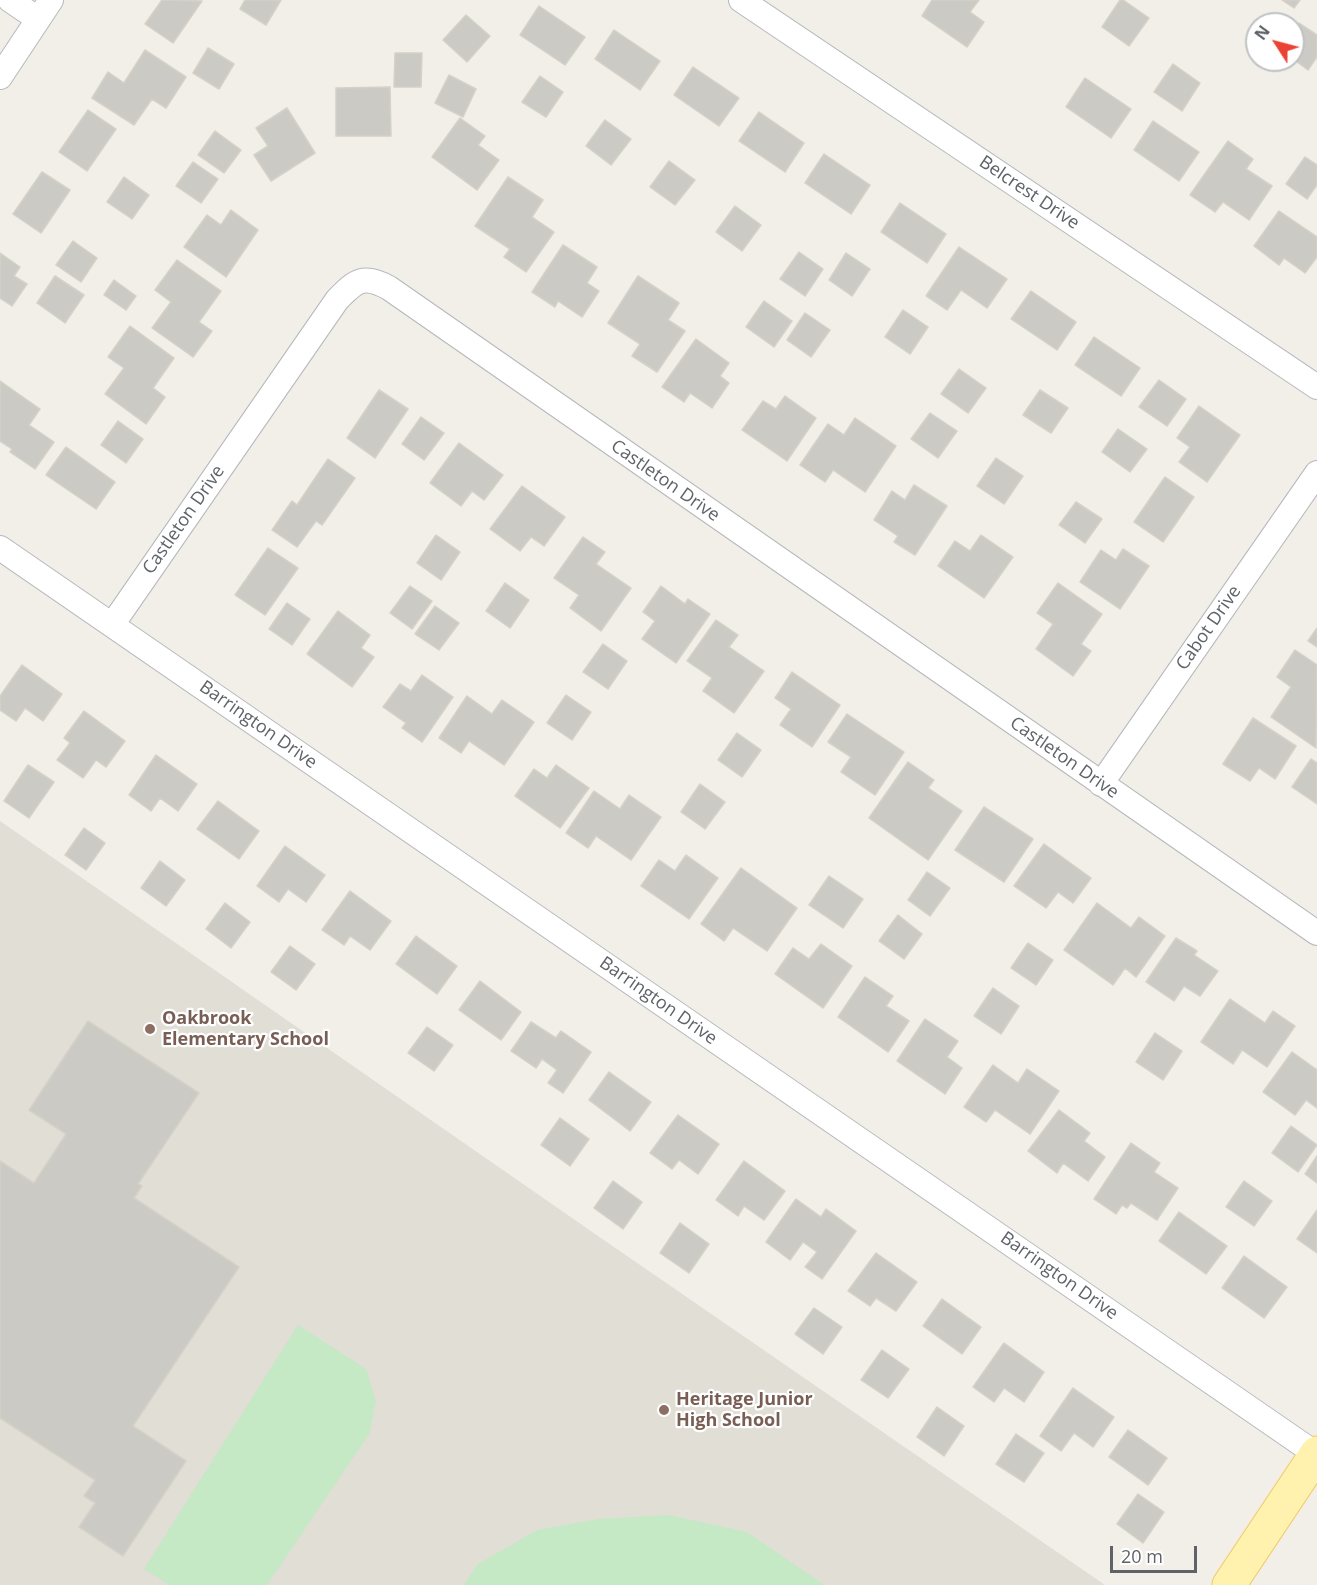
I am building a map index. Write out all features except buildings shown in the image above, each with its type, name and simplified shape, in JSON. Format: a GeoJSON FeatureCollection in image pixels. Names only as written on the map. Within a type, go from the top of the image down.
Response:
{"type":"FeatureCollection","features":[{"type":"Feature","properties":{"kind":"main road"},"geometry":{"type":"LineString","coordinates":[[1229,1585],[1317,1453]]}},
{"type":"Feature","properties":{"kind":"street"},"geometry":{"type":"LineString","coordinates":[[0,77],[45,10],[10,0]]}},
{"type":"Feature","properties":{"kind":"street","name":"Belcrest Drive"},"geometry":{"type":"LineString","coordinates":[[741,0],[1317,387]]}},
{"type":"Feature","properties":{"kind":"street","name":"Castleton Drive"},"geometry":{"type":"LineString","coordinates":[[112,625],[337,300],[346,290],[360,281],[374,280],[1317,933]]}},
{"type":"Feature","properties":{"kind":"street","name":"Cabot Drive"},"geometry":{"type":"LineString","coordinates":[[1101,784],[1317,473]]}},
{"type":"Feature","properties":{"kind":"street","name":"Barrington Drive"},"geometry":{"type":"LineString","coordinates":[[0,548],[1317,1453]]}},
{"type":"Feature","properties":{"kind":"shaded area","name":"Oakbrook Elementary School"},"geometry":{"type":"Polygon","coordinates":[[[0,821],[598,1236],[1105,1585],[0,1585],[0,821]]]}},
{"type":"Feature","properties":{"kind":"green space"},"geometry":{"type":"Polygon","coordinates":[[[298,1325],[366,1369],[376,1401],[369,1434],[267,1585],[169,1585],[144,1569],[298,1325]]]}},
{"type":"Feature","properties":{"kind":"green space"},"geometry":{"type":"Polygon","coordinates":[[[669,1515],[747,1532],[824,1585],[464,1585],[478,1564],[537,1530],[598,1519],[669,1515]]]}},
{"type":"Feature","properties":{"kind":"place","name":"Oakbrook Elementary School"},"geometry":{"type":"Point","coordinates":[150,1029]}},
{"type":"Feature","properties":{"kind":"place","name":"Heritage Junior High School"},"geometry":{"type":"Point","coordinates":[664,1410]}}]}
